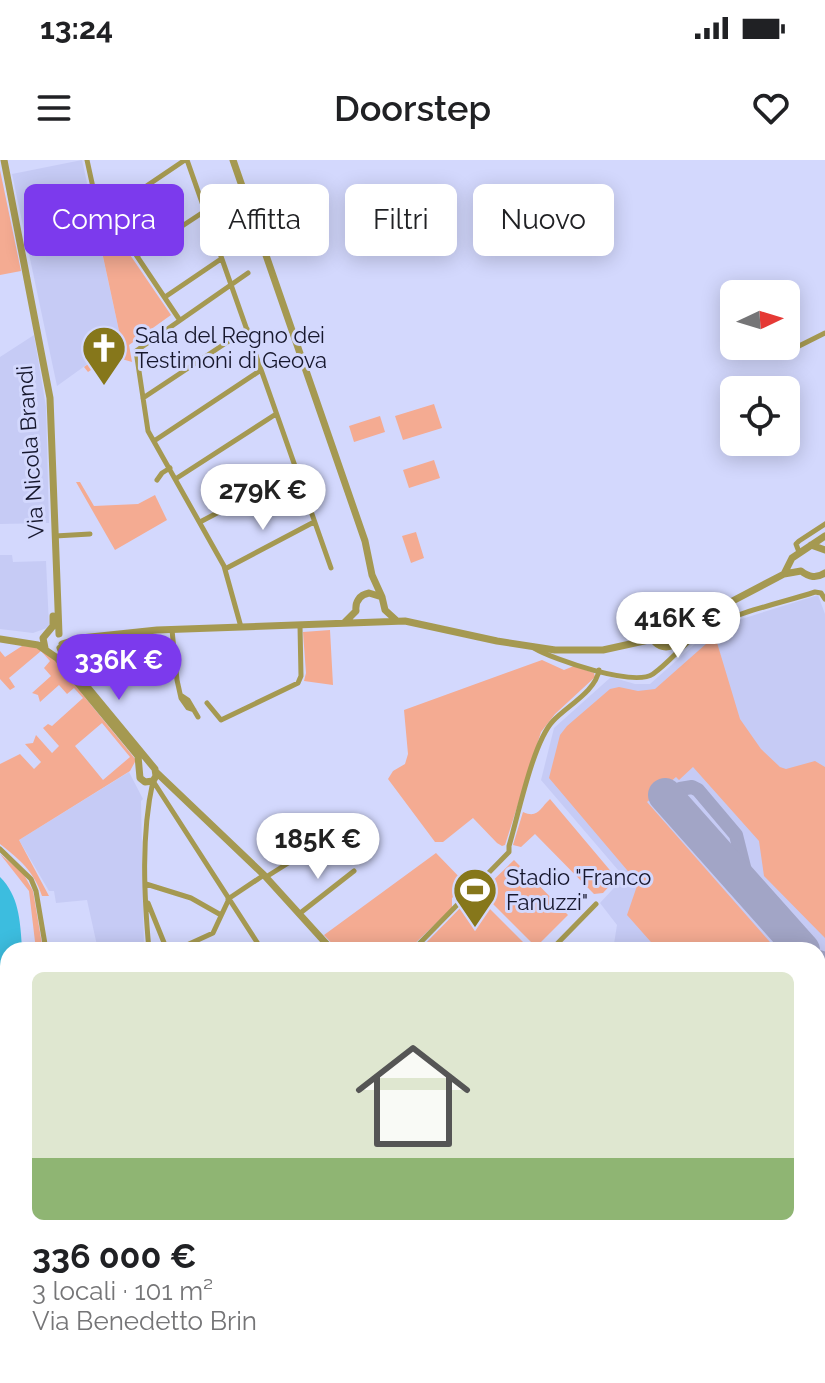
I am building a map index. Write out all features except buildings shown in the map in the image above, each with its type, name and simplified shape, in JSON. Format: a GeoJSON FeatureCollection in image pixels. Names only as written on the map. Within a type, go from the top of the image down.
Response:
{"type":"FeatureCollection","features":[{"type":"Feature","properties":{"kind":"street","name":"Via Nicola Brandi"},"geometry":{"type":"LineString","coordinates":[[4,160],[48,386],[56,602],[61,640]]}},
{"type":"Feature","properties":{"kind":"street"},"geometry":{"type":"LineString","coordinates":[[87,160],[92,184]]}},
{"type":"Feature","properties":{"kind":"street"},"geometry":{"type":"LineString","coordinates":[[150,184],[186,160],[200,198]]}},
{"type":"Feature","properties":{"kind":"street"},"geometry":{"type":"LineString","coordinates":[[233,160],[365,541],[372,575],[385,610],[397,621]]}},
{"type":"Feature","properties":{"kind":"street"},"geometry":{"type":"LineString","coordinates":[[139,256],[179,319]]}},
{"type":"Feature","properties":{"kind":"street"},"geometry":{"type":"LineString","coordinates":[[220,256],[331,568]]}},
{"type":"Feature","properties":{"kind":"street"},"geometry":{"type":"LineString","coordinates":[[165,297],[221,259]]}},
{"type":"Feature","properties":{"kind":"street"},"geometry":{"type":"LineString","coordinates":[[241,627],[225,569],[177,478],[148,431],[136,351],[248,273]]}},
{"type":"Feature","properties":{"kind":"street"},"geometry":{"type":"LineString","coordinates":[[143,398],[247,329]]}},
{"type":"Feature","properties":{"kind":"street"},"geometry":{"type":"LineString","coordinates":[[800,346],[825,333]]}},
{"type":"Feature","properties":{"kind":"street"},"geometry":{"type":"LineString","coordinates":[[154,441],[261,370]]}},
{"type":"Feature","properties":{"kind":"street"},"geometry":{"type":"LineString","coordinates":[[177,478],[276,414]]}},
{"type":"Feature","properties":{"kind":"street"},"geometry":{"type":"LineString","coordinates":[[157,480],[170,468]]}},
{"type":"Feature","properties":{"kind":"street"},"geometry":{"type":"LineString","coordinates":[[200,522],[297,471]]}},
{"type":"Feature","properties":{"kind":"street"},"geometry":{"type":"LineString","coordinates":[[225,569],[314,522]]}},
{"type":"Feature","properties":{"kind":"street"},"geometry":{"type":"LineString","coordinates":[[825,524],[796,544],[804,549],[824,549],[825,536]]}},
{"type":"Feature","properties":{"kind":"street"},"geometry":{"type":"LineString","coordinates":[[54,536],[90,534]]}},
{"type":"Feature","properties":{"kind":"street"},"geometry":{"type":"LineString","coordinates":[[784,574],[792,558],[825,536]]}},
{"type":"Feature","properties":{"kind":"street"},"geometry":{"type":"LineString","coordinates":[[804,549],[798,562],[801,571],[811,577],[825,573]]}},
{"type":"Feature","properties":{"kind":"street"},"geometry":{"type":"LineString","coordinates":[[681,628],[784,574],[801,571]]}},
{"type":"Feature","properties":{"kind":"street"},"geometry":{"type":"LineString","coordinates":[[372,575],[367,593],[357,600],[356,611],[363,621],[372,623],[381,619],[385,610]]}},
{"type":"Feature","properties":{"kind":"street"},"geometry":{"type":"LineString","coordinates":[[533,647],[543,653],[637,679],[648,677],[696,635],[717,623],[815,592],[821,593],[825,599]]}},
{"type":"Feature","properties":{"kind":"street"},"geometry":{"type":"LineString","coordinates":[[367,593],[382,597]]}},
{"type":"Feature","properties":{"kind":"street","name":"Via Nicola Brandi"},"geometry":{"type":"LineString","coordinates":[[46,634],[53,626],[56,602]]}},
{"type":"Feature","properties":{"kind":"street"},"geometry":{"type":"LineString","coordinates":[[342,624],[356,611]]}},
{"type":"Feature","properties":{"kind":"street"},"geometry":{"type":"LineString","coordinates":[[660,618],[673,618],[681,628],[679,639],[672,645],[663,647],[653,639],[651,628],[660,618]]}},
{"type":"Feature","properties":{"kind":"street"},"geometry":{"type":"LineString","coordinates":[[61,640],[172,629],[397,621],[426,624],[533,647],[578,652],[653,639]]}},
{"type":"Feature","properties":{"kind":"street"},"geometry":{"type":"LineString","coordinates":[[207,703],[221,720],[298,683],[301,676],[300,626]]}},
{"type":"Feature","properties":{"kind":"street"},"geometry":{"type":"LineString","coordinates":[[172,629],[181,695],[188,700],[198,717]]}},
{"type":"Feature","properties":{"kind":"street"},"geometry":{"type":"LineString","coordinates":[[0,637],[29,638],[53,631],[61,640],[65,660],[154,775],[159,788],[257,942]]}},
{"type":"Feature","properties":{"kind":"street"},"geometry":{"type":"LineString","coordinates":[[46,634],[43,640],[46,649],[66,668],[138,756],[139,775],[148,802]]}},
{"type":"Feature","properties":{"kind":"street"},"geometry":{"type":"LineString","coordinates":[[0,637],[33,643],[53,652],[61,640]]}},
{"type":"Feature","properties":{"kind":"street"},"geometry":{"type":"LineString","coordinates":[[421,942],[509,852],[529,779],[548,728],[595,682],[599,670]]}},
{"type":"Feature","properties":{"kind":"street"},"geometry":{"type":"LineString","coordinates":[[140,769],[144,766],[169,784],[265,876],[325,942]]}},
{"type":"Feature","properties":{"kind":"street"},"geometry":{"type":"LineString","coordinates":[[142,781],[154,775]]}},
{"type":"Feature","properties":{"kind":"street"},"geometry":{"type":"LineString","coordinates":[[149,942],[148,802],[154,775]]}},
{"type":"Feature","properties":{"kind":"street"},"geometry":{"type":"LineString","coordinates":[[150,791],[159,788]]}},
{"type":"Feature","properties":{"kind":"street"},"geometry":{"type":"LineString","coordinates":[[193,942],[213,933],[228,900],[320,843]]}},
{"type":"Feature","properties":{"kind":"street"},"geometry":{"type":"LineString","coordinates":[[0,849],[31,879],[45,942]]}},
{"type":"Feature","properties":{"kind":"street"},"geometry":{"type":"LineString","coordinates":[[299,914],[354,871]]}},
{"type":"Feature","properties":{"kind":"street"},"geometry":{"type":"LineString","coordinates":[[146,884],[191,898],[221,915]]}},
{"type":"Feature","properties":{"kind":"street"},"geometry":{"type":"LineString","coordinates":[[146,898],[164,942]]}},
{"type":"Feature","properties":{"kind":"street"},"geometry":{"type":"LineString","coordinates":[[559,942],[596,904]]}},
{"type":"Feature","properties":{"kind":"shaded area"},"geometry":{"type":"Polygon","coordinates":[[[82,160],[87,184],[24,184],[24,231],[12,174],[82,160]]]}},
{"type":"Feature","properties":{"kind":"shaded area"},"geometry":{"type":"Polygon","coordinates":[[[0,170],[21,271],[0,275],[0,170]]]}},
{"type":"Feature","properties":{"kind":"shaded area"},"geometry":{"type":"Polygon","coordinates":[[[29,256],[103,256],[121,340],[57,386],[29,256]]]}},
{"type":"Feature","properties":{"kind":"shaded area"},"geometry":{"type":"Polygon","coordinates":[[[103,256],[131,256],[171,315],[129,345],[132,362],[109,360],[88,372],[84,367],[121,340],[103,256]]]}},
{"type":"Feature","properties":{"kind":"shaded area"},"geometry":{"type":"Polygon","coordinates":[[[34,335],[46,407],[49,523],[0,524],[0,357],[34,335]]]}},
{"type":"Feature","properties":{"kind":"shaded area"},"geometry":{"type":"Polygon","coordinates":[[[434,404],[442,428],[403,440],[395,416],[434,404]]]}},
{"type":"Feature","properties":{"kind":"shaded area"},"geometry":{"type":"Polygon","coordinates":[[[380,416],[385,432],[354,442],[349,426],[380,416]]]}},
{"type":"Feature","properties":{"kind":"shaded area"},"geometry":{"type":"Polygon","coordinates":[[[434,460],[440,478],[409,488],[403,470],[434,460]]]}},
{"type":"Feature","properties":{"kind":"shaded area"},"geometry":{"type":"Polygon","coordinates":[[[76,482],[80,482],[94,506],[138,504],[155,495],[167,520],[115,550],[76,482]]]}},
{"type":"Feature","properties":{"kind":"shaded area"},"geometry":{"type":"Polygon","coordinates":[[[416,532],[424,558],[411,563],[402,536],[416,532]]]}},
{"type":"Feature","properties":{"kind":"shaded area"},"geometry":{"type":"Polygon","coordinates":[[[0,555],[12,555],[13,562],[46,561],[47,628],[33,633],[0,629],[0,555]]]}},
{"type":"Feature","properties":{"kind":"shaded area"},"geometry":{"type":"Polygon","coordinates":[[[818,595],[825,614],[825,942],[614,942],[617,925],[600,903],[624,877],[541,780],[554,728],[611,677],[635,684],[650,684],[713,628],[818,595]]]}},
{"type":"Feature","properties":{"kind":"shaded area"},"geometry":{"type":"Polygon","coordinates":[[[330,630],[333,685],[304,681],[303,632],[330,630]]]}},
{"type":"Feature","properties":{"kind":"shaded area"},"geometry":{"type":"Polygon","coordinates":[[[715,636],[740,719],[761,749],[786,769],[815,761],[825,767],[825,938],[764,876],[759,841],[693,767],[647,802],[770,942],[651,942],[627,915],[638,883],[549,778],[560,735],[610,689],[655,689],[715,636]]]}},
{"type":"Feature","properties":{"kind":"shaded area"},"geometry":{"type":"Polygon","coordinates":[[[22,646],[39,647],[52,657],[136,760],[130,771],[19,840],[49,896],[42,896],[20,860],[0,844],[0,764],[20,754],[34,769],[41,762],[25,744],[33,743],[36,735],[52,753],[59,746],[43,728],[48,724],[52,726],[83,698],[74,688],[67,694],[59,685],[40,702],[38,695],[32,693],[51,676],[44,668],[50,661],[41,651],[9,678],[15,687],[10,690],[0,679],[0,651],[5,657],[22,646]],[[102,723],[75,746],[103,780],[130,757],[102,723]]]}},
{"type":"Feature","properties":{"kind":"shaded area"},"geometry":{"type":"Polygon","coordinates":[[[542,660],[564,670],[574,666],[594,673],[595,677],[555,714],[541,732],[505,845],[497,843],[473,818],[443,842],[435,842],[388,779],[393,771],[405,764],[408,754],[404,710],[542,660]]]}},
{"type":"Feature","properties":{"kind":"shaded area"},"geometry":{"type":"Polygon","coordinates":[[[129,772],[143,799],[144,942],[96,942],[87,900],[56,903],[54,891],[49,891],[19,840],[129,772]]]}},
{"type":"Feature","properties":{"kind":"shaded area"},"geometry":{"type":"Polygon","coordinates":[[[550,799],[614,875],[614,881],[603,893],[594,894],[535,834],[521,847],[513,845],[523,812],[535,813],[550,799]]]}},
{"type":"Feature","properties":{"kind":"shaded area"},"geometry":{"type":"Polygon","coordinates":[[[436,853],[466,884],[452,898],[452,908],[416,942],[331,942],[324,935],[436,853]]]}},
{"type":"Feature","properties":{"kind":"shaded area"},"geometry":{"type":"Polygon","coordinates":[[[0,854],[23,873],[33,891],[42,942],[35,942],[29,891],[0,854]]]}},
{"type":"Feature","properties":{"kind":"shaded area"},"geometry":{"type":"Polygon","coordinates":[[[514,860],[568,915],[541,942],[531,942],[481,892],[514,860]]]}},
{"type":"Feature","properties":{"kind":"shaded area"},"geometry":{"type":"Polygon","coordinates":[[[0,877],[15,900],[22,942],[0,942],[0,877]]]}},
{"type":"Feature","properties":{"kind":"shaded area","name":"Stadio \"Franco Fanuzzi\""},"geometry":{"type":"Polygon","coordinates":[[[475,894],[523,942],[427,942],[475,894]]]}},
{"type":"Feature","properties":{"kind":"taxiway"},"geometry":{"type":"LineString","coordinates":[[677,808],[676,795],[680,789],[692,787],[698,790],[736,835],[750,891]]}},
{"type":"Feature","properties":{"kind":"runway"},"geometry":{"type":"LineString","coordinates":[[665,795],[796,942]]}},
{"type":"Feature","properties":{"kind":"place","name":"Sala del Regno dei Testimoni di Geova"},"geometry":{"type":"Point","coordinates":[104,387]}},
{"type":"Feature","properties":{"kind":"place","name":"Stadio \"Franco Fanuzzi\""},"geometry":{"type":"Point","coordinates":[475,929]}}]}
